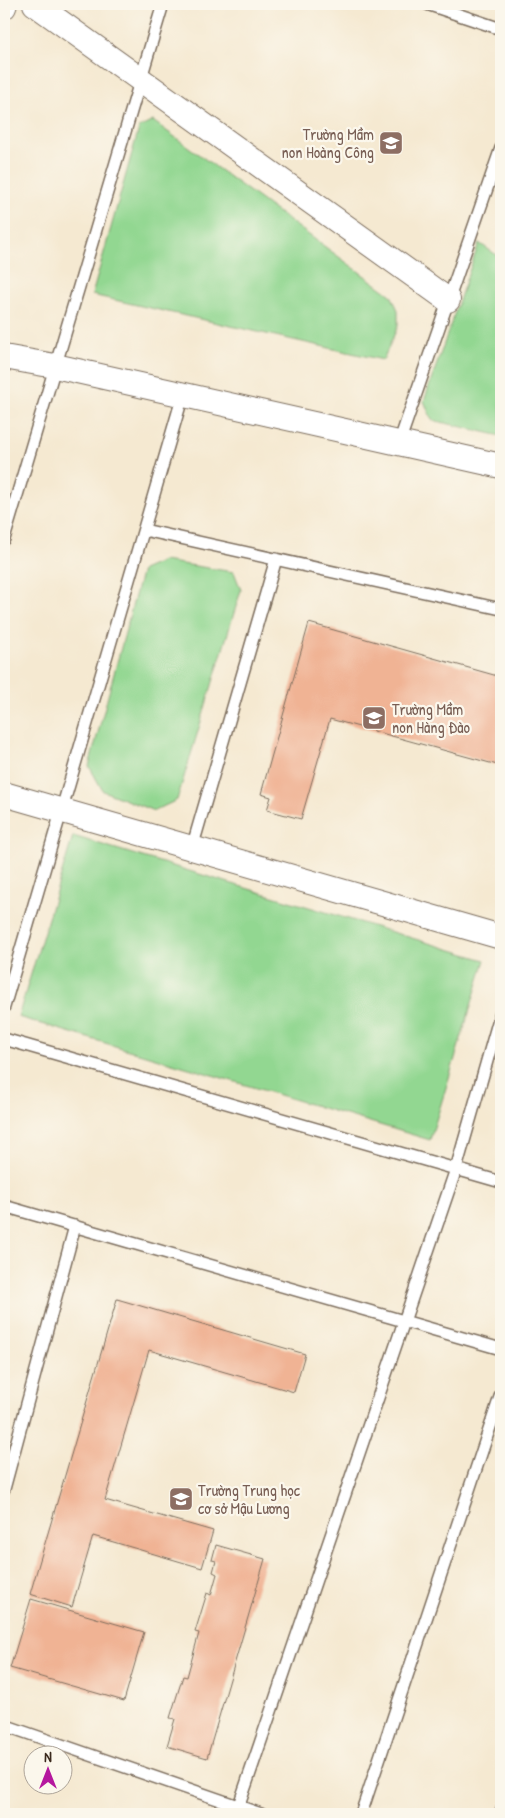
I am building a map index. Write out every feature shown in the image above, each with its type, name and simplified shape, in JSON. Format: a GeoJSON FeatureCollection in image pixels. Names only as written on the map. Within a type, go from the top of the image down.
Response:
{"type":"FeatureCollection","features":[{"type":"Feature","properties":{"kind":"street"},"geometry":{"type":"LineString","coordinates":[[35,4],[448,300]]}},
{"type":"Feature","properties":{"kind":"street"},"geometry":{"type":"LineString","coordinates":[[4,357],[55,366],[501,466]]}},
{"type":"Feature","properties":{"kind":"street"},"geometry":{"type":"LineString","coordinates":[[4,794],[501,937]]}},
{"type":"Feature","properties":{"kind":"lane"},"geometry":{"type":"LineString","coordinates":[[4,539],[163,4]]}},
{"type":"Feature","properties":{"kind":"lane"},"geometry":{"type":"LineString","coordinates":[[427,4],[501,29]]}},
{"type":"Feature","properties":{"kind":"lane"},"geometry":{"type":"LineString","coordinates":[[399,442],[448,300],[496,177],[501,148]]}},
{"type":"Feature","properties":{"kind":"lane"},"geometry":{"type":"LineString","coordinates":[[4,1007],[183,395]]}},
{"type":"Feature","properties":{"kind":"lane"},"geometry":{"type":"LineString","coordinates":[[144,530],[501,608]]}},
{"type":"Feature","properties":{"kind":"lane"},"geometry":{"type":"LineString","coordinates":[[192,848],[276,559]]}},
{"type":"Feature","properties":{"kind":"lane"},"geometry":{"type":"LineString","coordinates":[[237,1810],[456,1168],[501,1012]]}},
{"type":"Feature","properties":{"kind":"lane"},"geometry":{"type":"LineString","coordinates":[[4,1039],[501,1182]]}},
{"type":"Feature","properties":{"kind":"lane"},"geometry":{"type":"LineString","coordinates":[[4,1206],[501,1349]]}},
{"type":"Feature","properties":{"kind":"lane"},"geometry":{"type":"LineString","coordinates":[[4,1489],[75,1226]]}},
{"type":"Feature","properties":{"kind":"lane"},"geometry":{"type":"LineString","coordinates":[[361,1814],[501,1394]]}},
{"type":"Feature","properties":{"kind":"lane"},"geometry":{"type":"LineString","coordinates":[[4,1725],[237,1810],[261,1814]]}},
{"type":"Feature","properties":{"kind":"green space"},"geometry":{"type":"Polygon","coordinates":[[[153,121],[391,295],[398,310],[398,326],[383,360],[92,295],[139,128],[153,121]]]}},
{"type":"Feature","properties":{"kind":"green space"},"geometry":{"type":"Polygon","coordinates":[[[479,243],[501,258],[501,436],[432,420],[424,401],[479,243]]]}},
{"type":"Feature","properties":{"kind":"green space"},"geometry":{"type":"Polygon","coordinates":[[[163,561],[234,572],[241,590],[177,800],[154,811],[103,791],[89,766],[142,570],[163,561]]]}},
{"type":"Feature","properties":{"kind":"green space"},"geometry":{"type":"Polygon","coordinates":[[[73,836],[485,960],[430,1140],[18,1017],[73,836]]]}},
{"type":"Feature","properties":{"kind":"building"},"geometry":{"type":"Polygon","coordinates":[[[309,623],[501,677],[501,766],[330,719],[301,819],[267,810],[271,797],[261,794],[309,623]]]}},
{"type":"Feature","properties":{"kind":"building"},"geometry":{"type":"Polygon","coordinates":[[[117,1299],[305,1354],[294,1392],[149,1350],[105,1500],[213,1531],[202,1568],[93,1536],[72,1607],[30,1594],[117,1299]]]}},
{"type":"Feature","properties":{"kind":"building"},"geometry":{"type":"Polygon","coordinates":[[[216,1545],[265,1559],[207,1758],[167,1746],[175,1719],[170,1718],[183,1676],[187,1677],[199,1633],[195,1632],[207,1593],[211,1595],[217,1574],[213,1572],[216,1561],[212,1560],[216,1545]]]}},
{"type":"Feature","properties":{"kind":"building"},"geometry":{"type":"Polygon","coordinates":[[[31,1599],[144,1632],[124,1701],[10,1668],[31,1599]]]}},
{"type":"Feature","properties":{"kind":"place","name":"Trường Mầm non Hoàng Công"},"geometry":{"type":"Point","coordinates":[391,143]}},
{"type":"Feature","properties":{"kind":"place","name":"Trường Mầm non Hàng Đào"},"geometry":{"type":"Point","coordinates":[374,718]}},
{"type":"Feature","properties":{"kind":"place","name":"Trường Trung học cơ sở Mậu Lương"},"geometry":{"type":"Point","coordinates":[181,1499]}}]}
